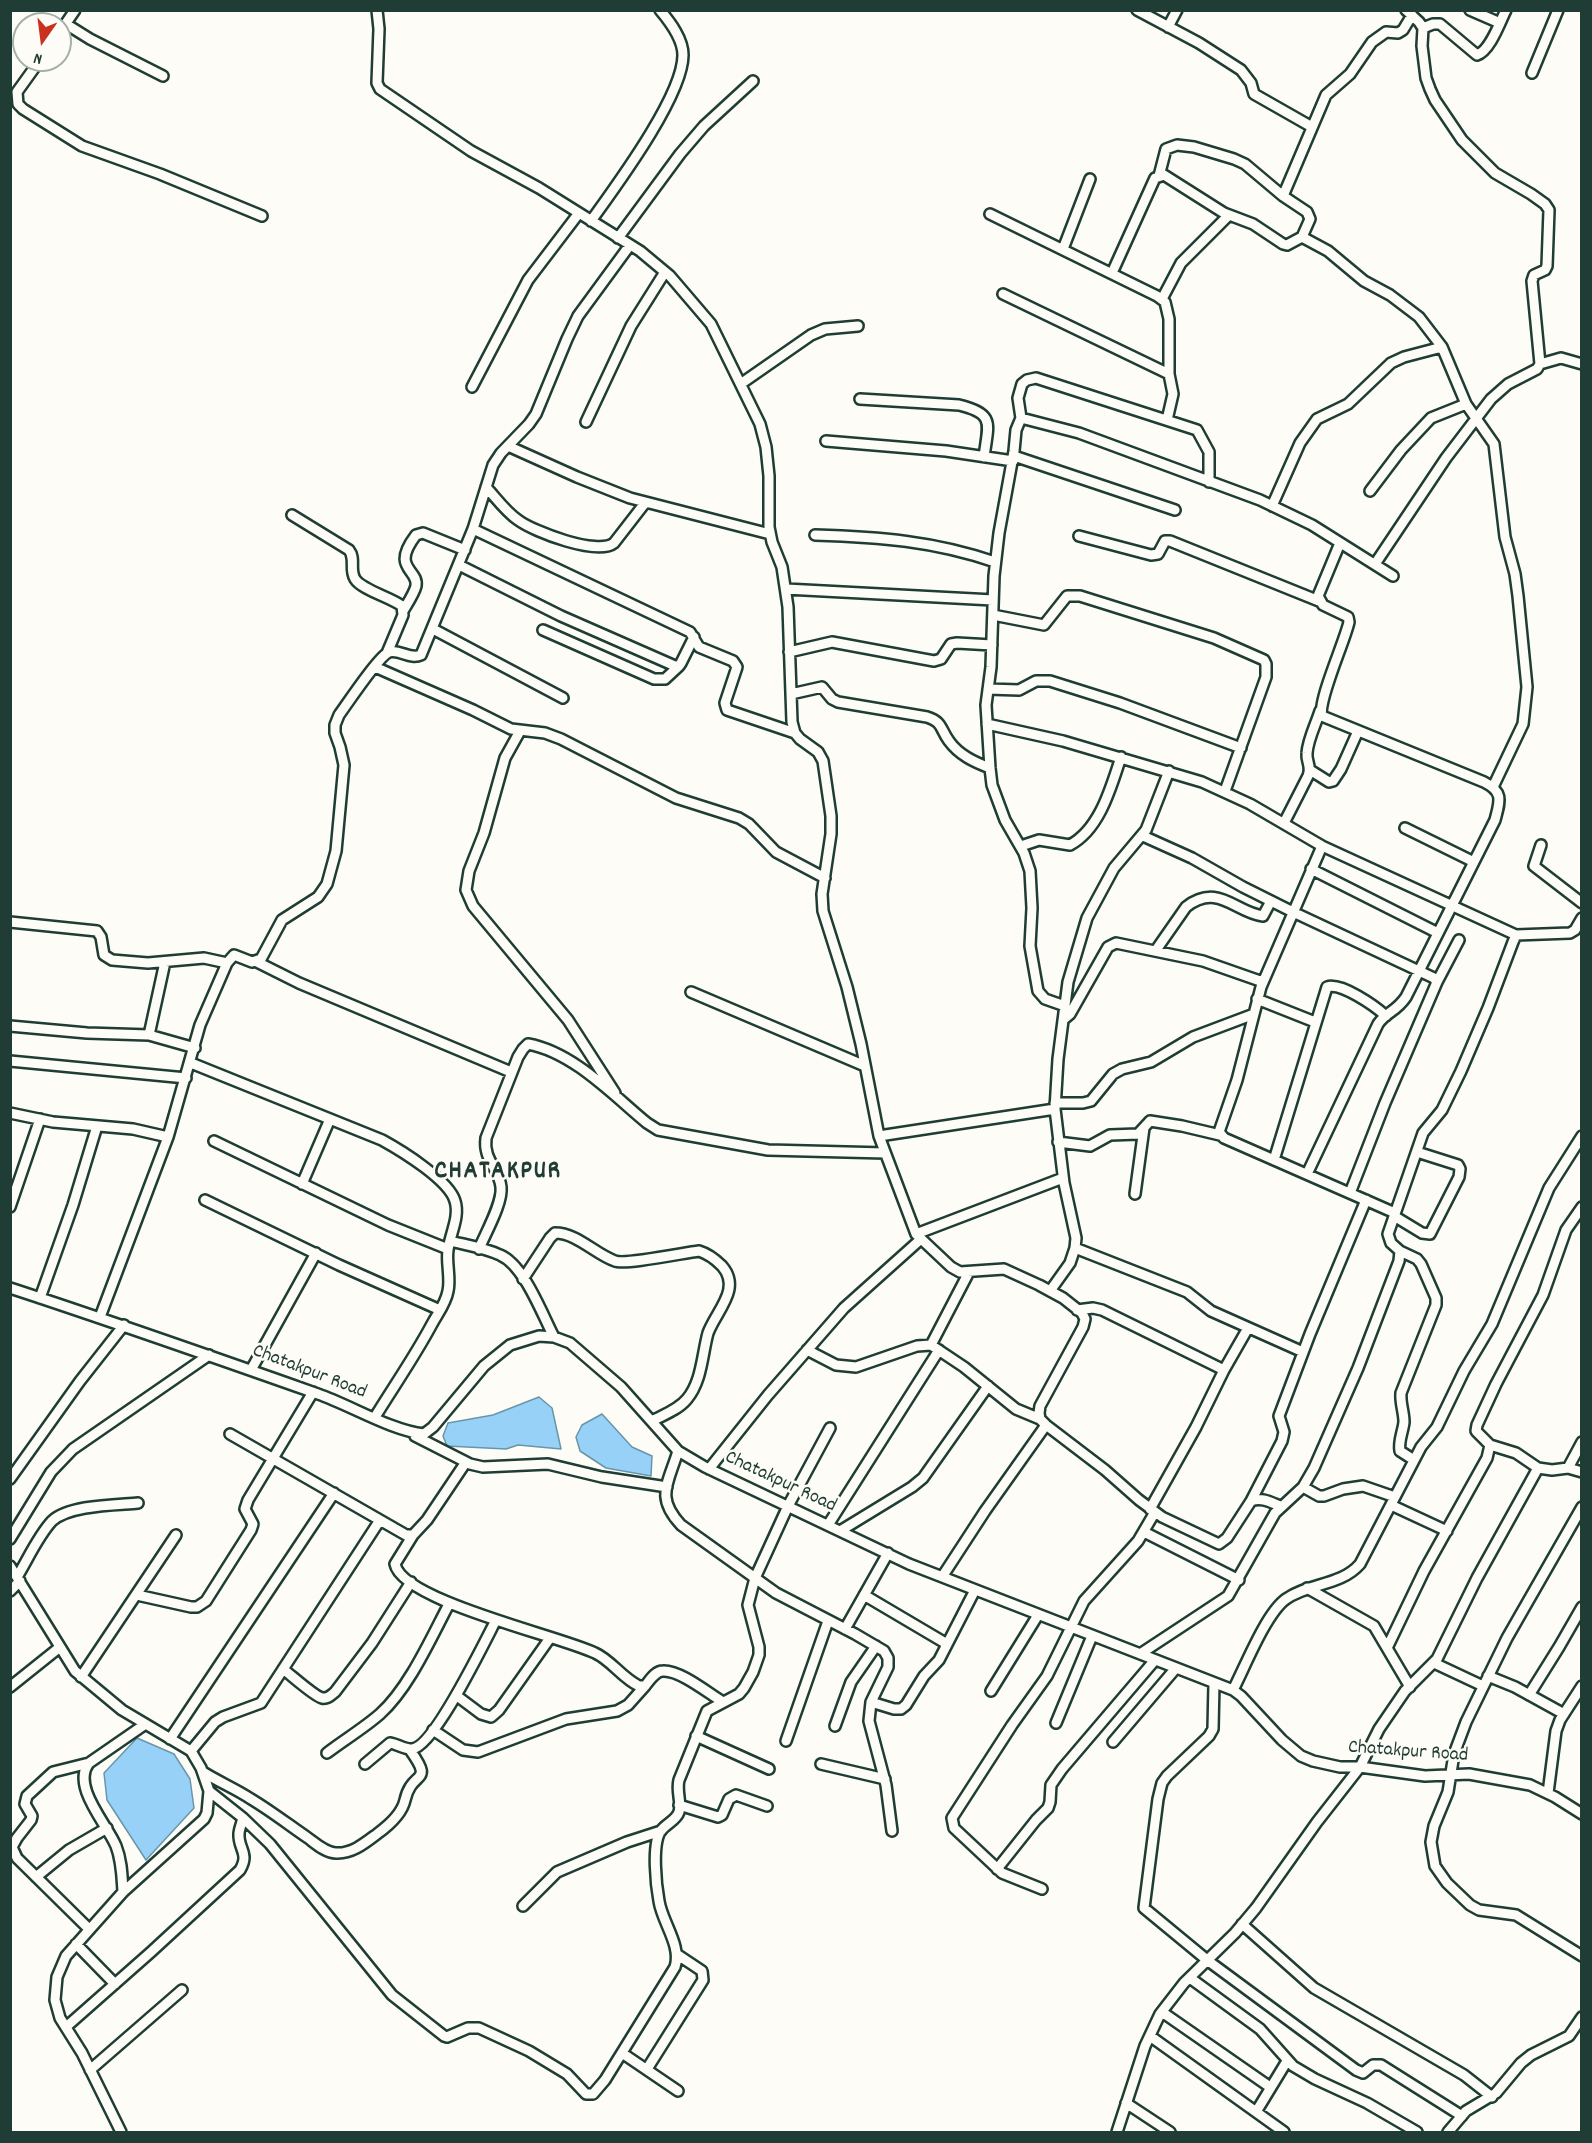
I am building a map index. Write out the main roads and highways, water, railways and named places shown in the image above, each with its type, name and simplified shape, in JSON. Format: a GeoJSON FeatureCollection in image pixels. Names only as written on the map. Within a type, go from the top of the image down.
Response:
{"type":"FeatureCollection","features":[{"type":"Feature","properties":{"kind":"water"},"geometry":{"type":"Polygon","coordinates":[[[539,1397],[552,1408],[561,1449],[518,1445],[506,1449],[447,1446],[443,1436],[448,1423],[493,1415],[539,1397]]]}},
{"type":"Feature","properties":{"kind":"water"},"geometry":{"type":"Polygon","coordinates":[[[602,1414],[632,1447],[652,1456],[651,1476],[606,1468],[580,1451],[576,1437],[582,1425],[602,1414]]]}},
{"type":"Feature","properties":{"kind":"water"},"geometry":{"type":"Polygon","coordinates":[[[137,1738],[174,1754],[190,1779],[194,1808],[146,1860],[107,1800],[104,1773],[137,1738]]]}},
{"type":"Feature","properties":{"kind":"district","name":"CHATAKPUR"},"geometry":{"type":"Point","coordinates":[498,1173]}}]}
